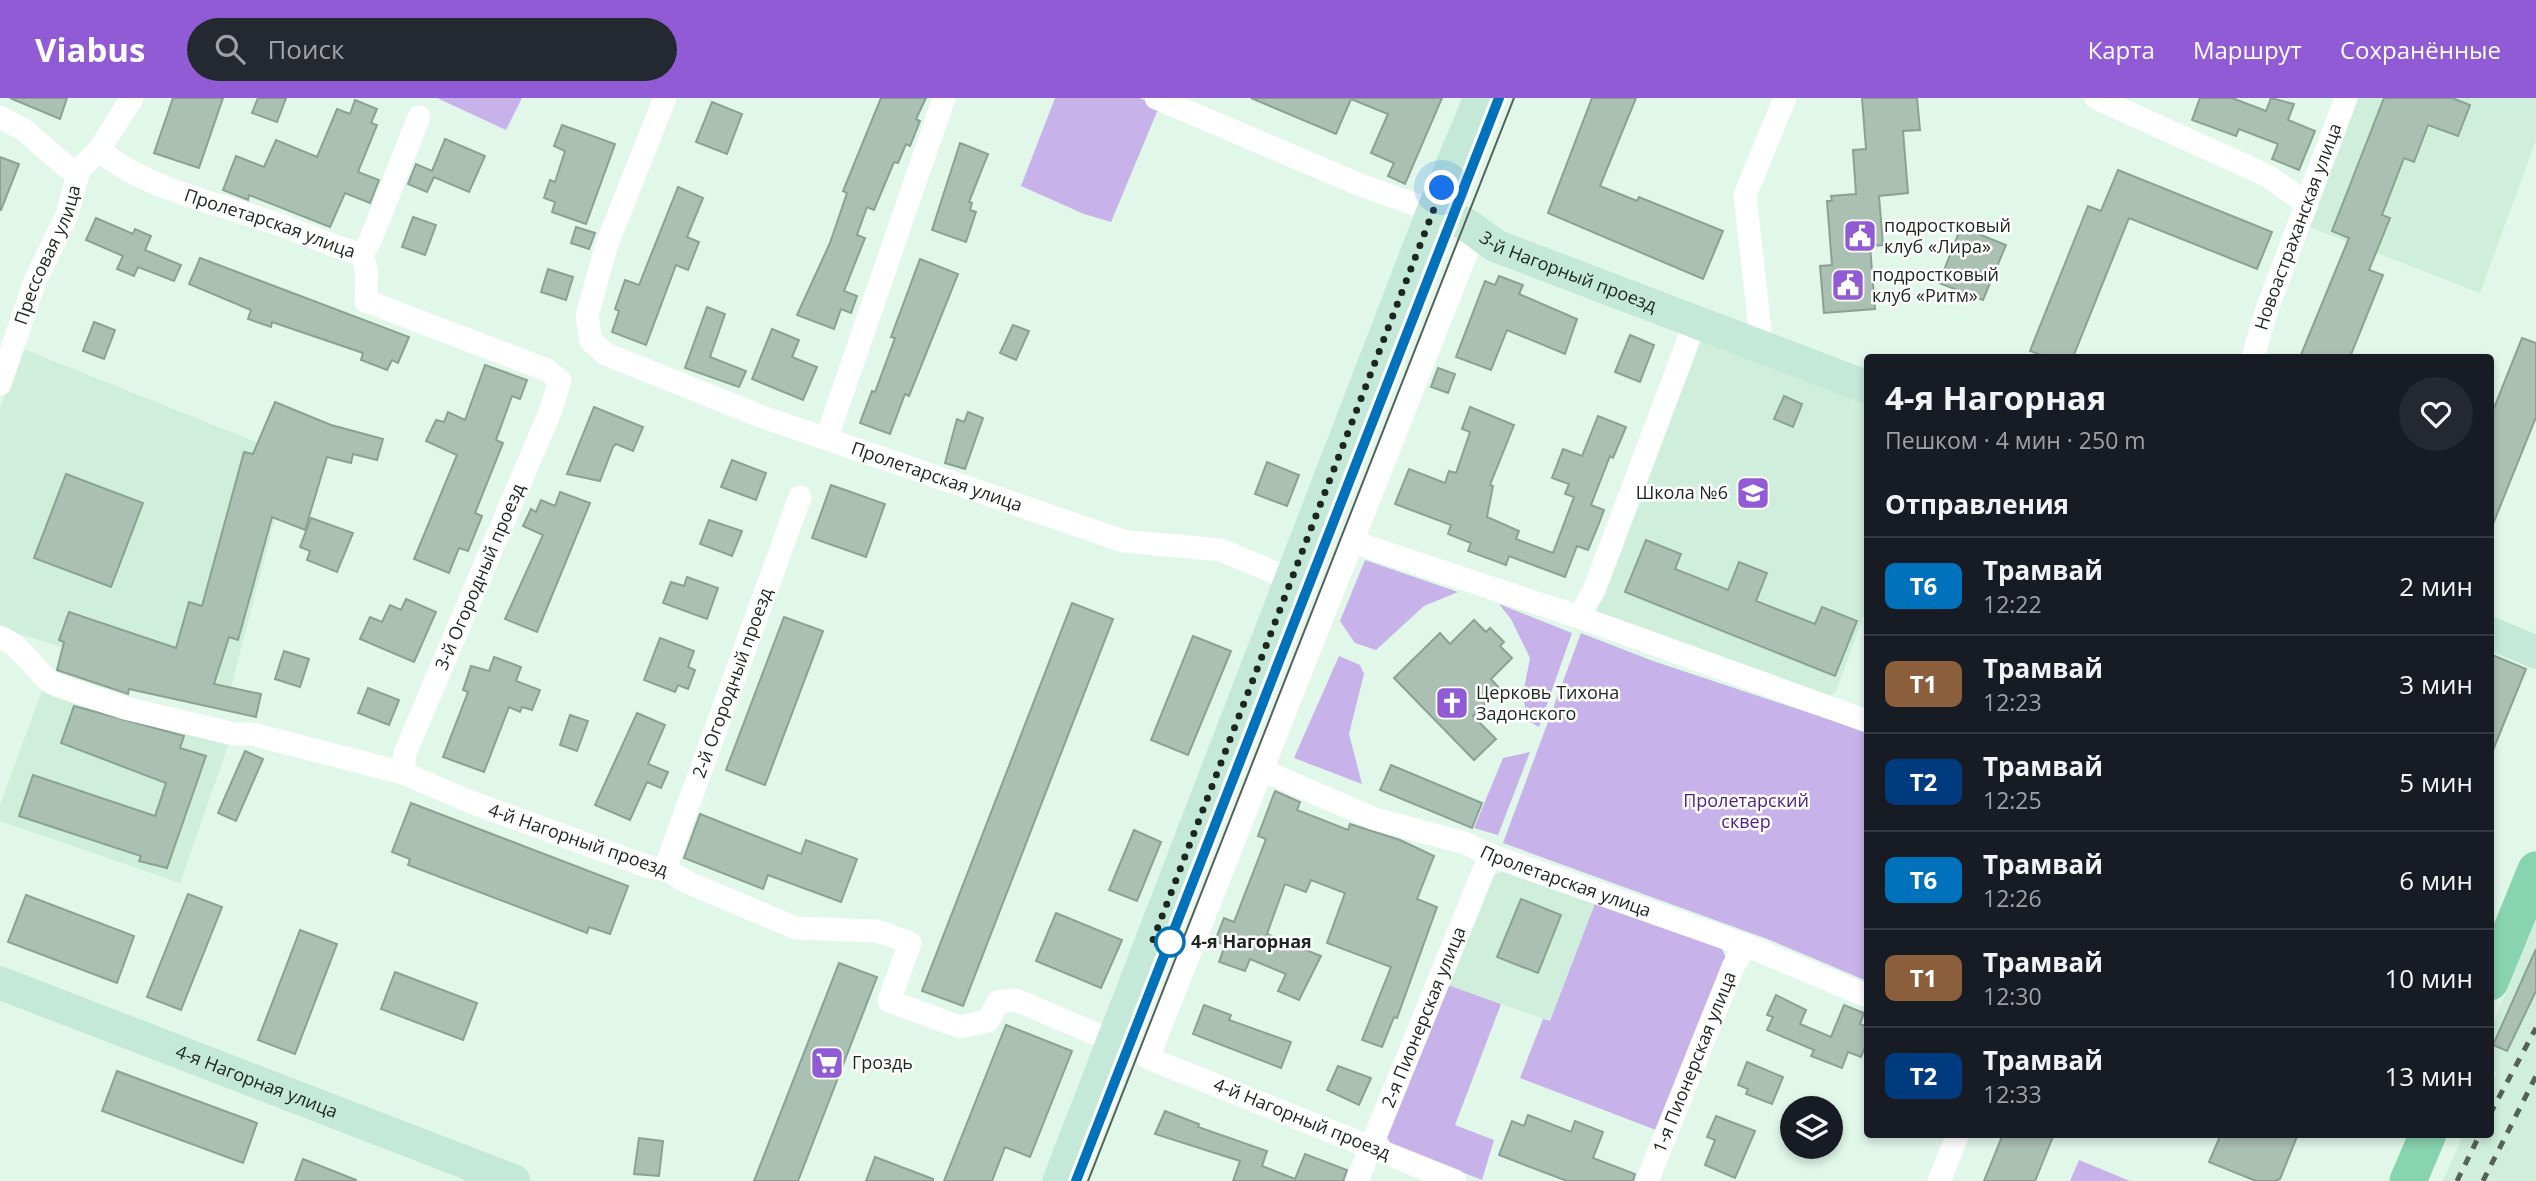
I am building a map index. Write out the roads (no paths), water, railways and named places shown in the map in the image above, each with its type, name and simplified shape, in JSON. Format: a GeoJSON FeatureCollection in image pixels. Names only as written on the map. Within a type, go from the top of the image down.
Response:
{"type":"FeatureCollection","features":[{"type":"Feature","properties":{"kind":"main road"},"geometry":{"type":"LineString","coordinates":[[2494,972],[2536,870]]}},
{"type":"Feature","properties":{"kind":"main road"},"geometry":{"type":"LineString","coordinates":[[2408,1181],[2426,1138]]}},
{"type":"Feature","properties":{"kind":"street","name":"Прессовая улица"},"geometry":{"type":"LineString","coordinates":[[0,384],[35,281],[67,215],[79,170],[99,150],[131,98]]}},
{"type":"Feature","properties":{"kind":"street","name":"Пролетарская улица"},"geometry":{"type":"LineString","coordinates":[[665,98],[607,244],[587,316],[591,341],[606,354],[760,416],[1124,541],[1221,550],[1292,580]]}},
{"type":"Feature","properties":{"kind":"street"},"geometry":{"type":"LineString","coordinates":[[827,437],[944,98]]}},
{"type":"Feature","properties":{"kind":"street","name":"3-й Нагорный проезд"},"geometry":{"type":"LineString","coordinates":[[1156,98],[1192,105],[1358,184],[1433,211],[1479,232],[1496,246],[1864,386]]}},
{"type":"Feature","properties":{"kind":"street"},"geometry":{"type":"LineString","coordinates":[[1059,1181],[1115,1042],[1433,211],[1480,98]]}},
{"type":"Feature","properties":{"kind":"street"},"geometry":{"type":"LineString","coordinates":[[1755,344],[1760,329],[1745,195],[1785,98]]}},
{"type":"Feature","properties":{"kind":"street"},"geometry":{"type":"LineString","coordinates":[[2096,98],[2268,176],[2307,204]]}},
{"type":"Feature","properties":{"kind":"street","name":"Новоастраханская улица"},"geometry":{"type":"LineString","coordinates":[[2254,354],[2266,312],[2346,98]]}},
{"type":"Feature","properties":{"kind":"street"},"geometry":{"type":"LineString","coordinates":[[0,117],[24,131],[67,167],[79,170]]}},
{"type":"Feature","properties":{"kind":"street"},"geometry":{"type":"LineString","coordinates":[[362,254],[419,117]]}},
{"type":"Feature","properties":{"kind":"street","name":"Пролетарская улица"},"geometry":{"type":"LineString","coordinates":[[99,150],[122,169],[286,227],[336,248],[362,254],[367,273],[366,301],[547,370],[560,381]]}},
{"type":"Feature","properties":{"kind":"street"},"geometry":{"type":"LineString","coordinates":[[1264,771],[1468,249],[1479,232]]}},
{"type":"Feature","properties":{"kind":"street"},"geometry":{"type":"LineString","coordinates":[[1579,617],[1595,588],[1696,320]]}},
{"type":"Feature","properties":{"kind":"street","name":"3-й Огородный проезд"},"geometry":{"type":"LineString","coordinates":[[403,773],[405,753],[550,412],[560,381]]}},
{"type":"Feature","properties":{"kind":"street","name":"2-й Огородный проезд"},"geometry":{"type":"LineString","coordinates":[[665,869],[800,497]]}},
{"type":"Feature","properties":{"kind":"street"},"geometry":{"type":"LineString","coordinates":[[1353,542],[1579,617],[1864,720]]}},
{"type":"Feature","properties":{"kind":"street"},"geometry":{"type":"LineString","coordinates":[[2494,635],[2536,652]]}},
{"type":"Feature","properties":{"kind":"street","name":"4-й Нагорный проезд"},"geometry":{"type":"LineString","coordinates":[[0,637],[16,644],[48,681],[56,685],[125,708],[234,734],[252,734],[403,773],[468,801],[649,867],[665,869],[689,883],[796,928],[877,931],[910,943],[889,1001],[960,1027],[988,1021],[998,1002],[1016,1000],[1115,1042]]}},
{"type":"Feature","properties":{"kind":"street","name":"Пролетарская улица"},"geometry":{"type":"LineString","coordinates":[[1264,771],[1375,819],[1465,843],[1490,855],[1745,945],[1864,995]]}},
{"type":"Feature","properties":{"kind":"street","name":"4-й Нагорный проезд"},"geometry":{"type":"LineString","coordinates":[[1264,771],[1148,1058],[1455,1181]]}},
{"type":"Feature","properties":{"kind":"street","name":"2-я Пионерская улица"},"geometry":{"type":"LineString","coordinates":[[1357,1181],[1490,855]]}},
{"type":"Feature","properties":{"kind":"street","name":"1-я Пионерская улица"},"geometry":{"type":"LineString","coordinates":[[1647,1181],[1733,967],[1745,945]]}},
{"type":"Feature","properties":{"kind":"street","name":"4-я Нагорная улица"},"geometry":{"type":"LineString","coordinates":[[0,983],[514,1181]]}},
{"type":"Feature","properties":{"kind":"street"},"geometry":{"type":"LineString","coordinates":[[1939,1181],[1956,1138]]}},
{"type":"Feature","properties":{"kind":"tram line"},"geometry":{"type":"LineString","coordinates":[[1076,1181],[1499,98]]}},
{"type":"Feature","properties":{"kind":"tram line","name":"T6"},"geometry":{"type":"LineString","coordinates":[[1076,1181],[1499,98]]}},
{"type":"Feature","properties":{"kind":"tram line"},"geometry":{"type":"LineString","coordinates":[[1088,1181],[1514,98]]}},
{"type":"Feature","properties":{"kind":"railway"},"geometry":{"type":"LineString","coordinates":[[2494,1107],[2536,1028]]}},
{"type":"Feature","properties":{"kind":"railway"},"geometry":{"type":"LineString","coordinates":[[2483,1181],[2536,1076]]}},
{"type":"Feature","properties":{"kind":"railway"},"geometry":{"type":"LineString","coordinates":[[2457,1181],[2478,1138]]}},
{"type":"Feature","properties":{"kind":"place","name":"подростковый клуб «Лира»"},"geometry":{"type":"Point","coordinates":[1860,236]}},
{"type":"Feature","properties":{"kind":"place","name":"подростковый клуб «Ритм»"},"geometry":{"type":"Point","coordinates":[1848,285]}},
{"type":"Feature","properties":{"kind":"place","name":"Школа №6"},"geometry":{"type":"Point","coordinates":[1753,493]}},
{"type":"Feature","properties":{"kind":"place","name":"Церковь Тихона Задонского"},"geometry":{"type":"Point","coordinates":[1452,703]}},
{"type":"Feature","properties":{"kind":"place","name":"4-я Нагорная"},"geometry":{"type":"Point","coordinates":[1170,942]}},
{"type":"Feature","properties":{"kind":"place","name":"Гроздь"},"geometry":{"type":"Point","coordinates":[827,1063]}},
{"type":"Feature","properties":{"kind":"park label","name":"Пролетарский сквер"},"geometry":{"type":"Point","coordinates":[1746,811]}}]}
